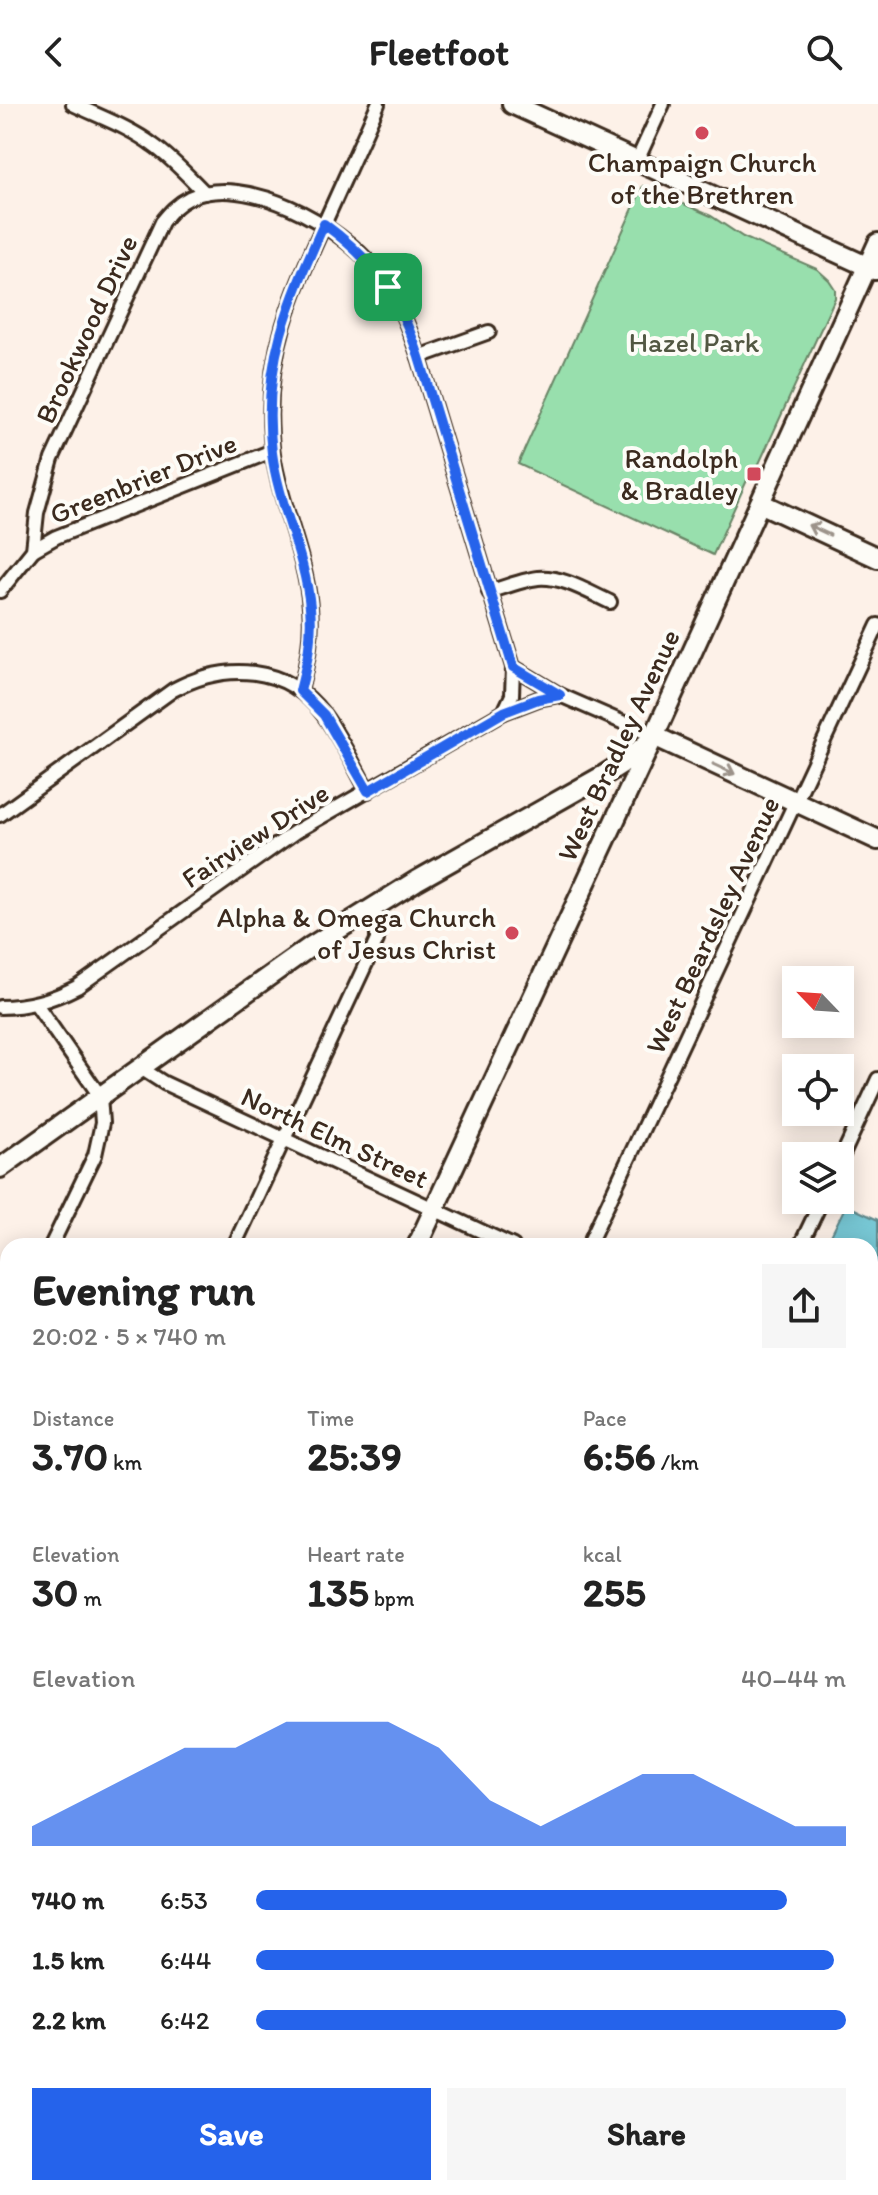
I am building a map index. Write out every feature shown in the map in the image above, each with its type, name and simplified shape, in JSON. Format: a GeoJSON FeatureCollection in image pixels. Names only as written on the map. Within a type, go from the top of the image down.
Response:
{"type":"FeatureCollection","features":[{"type":"Feature","properties":{"kind":"main road"},"geometry":{"type":"LineString","coordinates":[[512,104],[873,269]]}},
{"type":"Feature","properties":{"kind":"main road","name":"West Bradley Avenue"},"geometry":{"type":"LineString","coordinates":[[421,1238],[760,503],[873,269],[878,243]]}},
{"type":"Feature","properties":{"kind":"main road"},"geometry":{"type":"LineString","coordinates":[[760,503],[878,558]]}},
{"type":"Feature","properties":{"kind":"main road"},"geometry":{"type":"LineString","coordinates":[[0,1168],[310,947],[416,881],[604,775],[654,736],[878,840]]}},
{"type":"Feature","properties":{"kind":"street"},"geometry":{"type":"LineString","coordinates":[[73,104],[152,144],[172,159],[205,193],[223,191],[251,195],[277,202],[324,224],[358,251],[388,287],[409,326],[513,667],[514,687],[504,712]]}},
{"type":"Feature","properties":{"kind":"street"},"geometry":{"type":"LineString","coordinates":[[300,691],[310,646],[311,610],[272,451],[270,404],[273,368],[279,336],[299,279],[378,104]]}},
{"type":"Feature","properties":{"kind":"street"},"geometry":{"type":"LineString","coordinates":[[637,161],[663,104]]}},
{"type":"Feature","properties":{"kind":"street","name":"Brookwood Drive"},"geometry":{"type":"LineString","coordinates":[[33,550],[37,513],[52,459],[152,241],[172,210],[190,197],[205,193]]}},
{"type":"Feature","properties":{"kind":"street"},"geometry":{"type":"LineString","coordinates":[[419,357],[489,332]]}},
{"type":"Feature","properties":{"kind":"street","name":"Greenbrier Drive"},"geometry":{"type":"LineString","coordinates":[[33,550],[56,537],[272,451]]}},
{"type":"Feature","properties":{"kind":"street"},"geometry":{"type":"LineString","coordinates":[[0,591],[33,550]]}},
{"type":"Feature","properties":{"kind":"street"},"geometry":{"type":"LineString","coordinates":[[489,592],[525,581],[553,578],[610,602]]}},
{"type":"Feature","properties":{"kind":"street","name":"West Beardsley Avenue"},"geometry":{"type":"LineString","coordinates":[[592,1238],[878,625]]}},
{"type":"Feature","properties":{"kind":"street"},"geometry":{"type":"LineString","coordinates":[[513,667],[560,695],[654,736]]}},
{"type":"Feature","properties":{"kind":"street"},"geometry":{"type":"LineString","coordinates":[[0,815],[173,690],[192,680],[229,671],[270,676],[300,691],[324,715],[368,791]]}},
{"type":"Feature","properties":{"kind":"street","name":"Fairview Drive"},"geometry":{"type":"LineString","coordinates":[[0,1007],[36,1004],[77,987],[295,832],[504,712],[538,699],[560,695]]}},
{"type":"Feature","properties":{"kind":"street"},"geometry":{"type":"LineString","coordinates":[[238,1238],[377,940],[377,921],[370,908]]}},
{"type":"Feature","properties":{"kind":"street"},"geometry":{"type":"LineString","coordinates":[[36,1004],[100,1096],[102,1123],[95,1155],[55,1238]]}},
{"type":"Feature","properties":{"kind":"street","name":"North Elm Street"},"geometry":{"type":"LineString","coordinates":[[139,1067],[164,1083],[495,1238]]}},
{"type":"Feature","properties":{"kind":"street"},"geometry":{"type":"LineString","coordinates":[[849,1142],[878,1079]]}},
{"type":"Feature","properties":{"kind":"street"},"geometry":{"type":"LineString","coordinates":[[804,1238],[815,1214]]}},
{"type":"Feature","properties":{"kind":"green space","name":"Hazel Park"},"geometry":{"type":"Polygon","coordinates":[[[643,186],[711,216],[743,237],[817,269],[835,289],[835,298],[752,479],[748,478],[713,555],[518,464],[643,186]]]}},
{"type":"Feature","properties":{"kind":"water"},"geometry":{"type":"Polygon","coordinates":[[[854,1209],[878,1220],[878,1238],[830,1238],[842,1214],[854,1214],[854,1209]]]}},
{"type":"Feature","properties":{"kind":"place","name":"Champaign Church of the Brethren"},"geometry":{"type":"Point","coordinates":[702,133]}},
{"type":"Feature","properties":{"kind":"place","name":"Randolph & Bradley"},"geometry":{"type":"Point","coordinates":[754,474]}},
{"type":"Feature","properties":{"kind":"place","name":"Alpha & Omega Church of Jesus Christ"},"geometry":{"type":"Point","coordinates":[512,933]}},
{"type":"Feature","properties":{"kind":"route"},"geometry":{"type":"LineString","coordinates":[[324,224],[358,251],[388,287],[409,326],[513,667],[560,695],[538,699],[504,712],[368,791],[324,715],[300,691],[310,646],[311,610],[274,465],[270,404],[279,336],[299,279],[324,224]]}}]}
